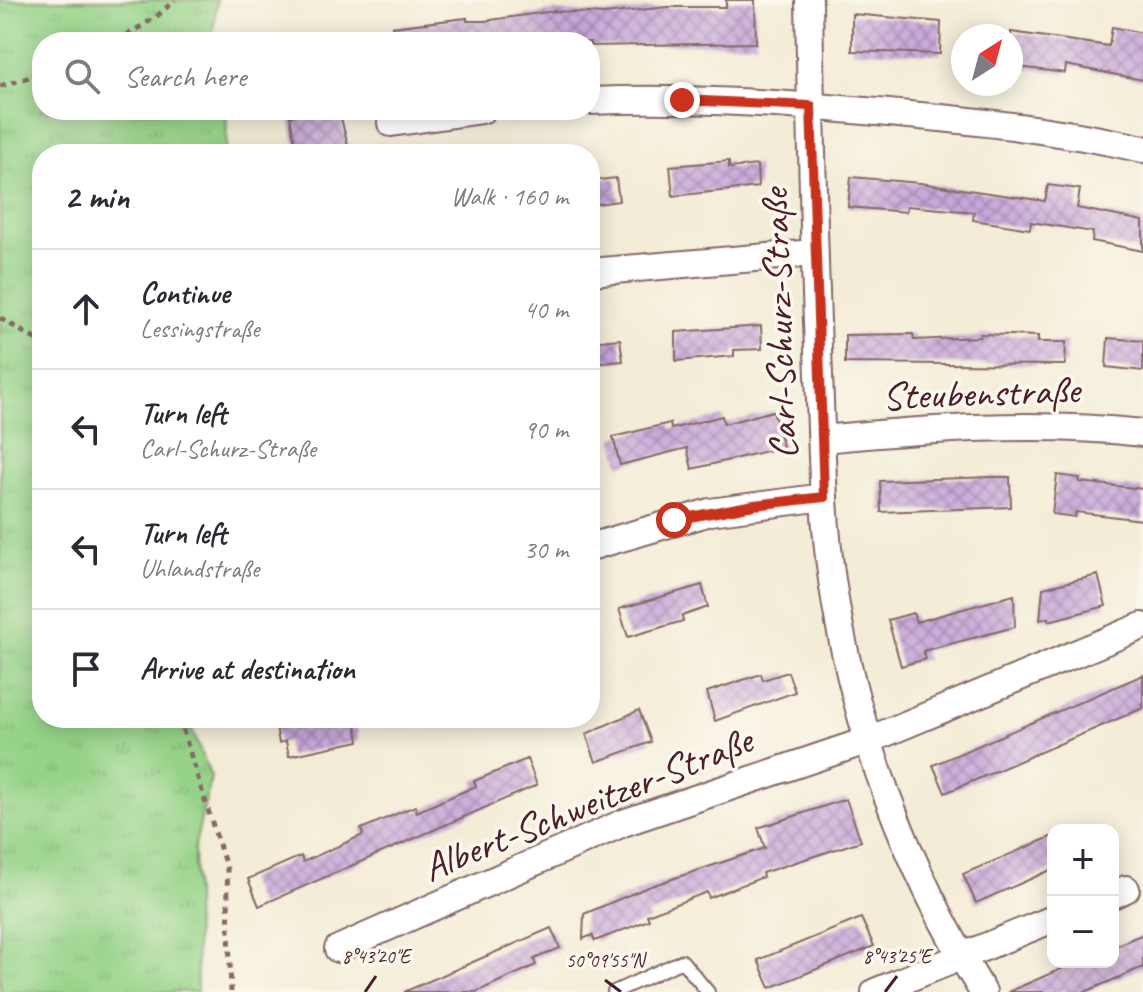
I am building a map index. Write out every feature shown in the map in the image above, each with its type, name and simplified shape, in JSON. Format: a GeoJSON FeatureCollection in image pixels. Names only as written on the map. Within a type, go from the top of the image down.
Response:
{"type":"FeatureCollection","features":[{"type":"Feature","properties":{"kind":"street","name":"Carl-Schurz-Straße"},"geometry":{"type":"LineString","coordinates":[[809,0],[814,253],[824,497],[832,582],[854,688],[869,740],[916,867],[983,992]]}},
{"type":"Feature","properties":{"kind":"street"},"geometry":{"type":"LineString","coordinates":[[600,101],[682,100],[811,106],[1014,125],[1143,149]]}},
{"type":"Feature","properties":{"kind":"street"},"geometry":{"type":"LineString","coordinates":[[391,123],[412,120]]}},
{"type":"Feature","properties":{"kind":"street"},"geometry":{"type":"LineString","coordinates":[[600,271],[814,253]]}},
{"type":"Feature","properties":{"kind":"street","name":"Steubenstraße"},"geometry":{"type":"LineString","coordinates":[[822,439],[947,428],[1083,427],[1143,433]]}},
{"type":"Feature","properties":{"kind":"street"},"geometry":{"type":"LineString","coordinates":[[600,544],[710,512],[824,497]]}},
{"type":"Feature","properties":{"kind":"street","name":"Albert-Schweitzer-Straße"},"geometry":{"type":"LineString","coordinates":[[338,949],[623,823],[869,740],[1142,626]]}},
{"type":"Feature","properties":{"kind":"street"},"geometry":{"type":"LineString","coordinates":[[875,992],[1047,921]]}},
{"type":"Feature","properties":{"kind":"lane"},"geometry":{"type":"LineString","coordinates":[[614,992],[682,961],[708,992]]}},
{"type":"Feature","properties":{"kind":"path"},"geometry":{"type":"LineString","coordinates":[[132,32],[175,0]]}},
{"type":"Feature","properties":{"kind":"path"},"geometry":{"type":"LineString","coordinates":[[0,86],[32,77]]}},
{"type":"Feature","properties":{"kind":"path"},"geometry":{"type":"LineString","coordinates":[[0,318],[32,337]]}},
{"type":"Feature","properties":{"kind":"path"},"geometry":{"type":"LineString","coordinates":[[182,728],[227,870],[231,992]]}},
{"type":"Feature","properties":{"kind":"green space"},"geometry":{"type":"Polygon","coordinates":[[[0,0],[217,0],[213,32],[32,32],[32,120],[227,120],[226,144],[32,144],[32,728],[191,728],[211,777],[194,849],[197,992],[0,992],[0,0]]]}},
{"type":"Feature","properties":{"kind":"building"},"geometry":{"type":"Polygon","coordinates":[[[726,0],[755,0],[756,43],[600,46],[600,32],[392,32],[392,27],[467,18],[467,21],[484,21],[554,11],[604,14],[667,7],[726,7],[726,0]]]}},
{"type":"Feature","properties":{"kind":"building"},"geometry":{"type":"Polygon","coordinates":[[[852,14],[941,22],[940,54],[852,51],[852,14]]]}},
{"type":"Feature","properties":{"kind":"building"},"geometry":{"type":"Polygon","coordinates":[[[1112,27],[1143,33],[1143,80],[1066,65],[1065,73],[1023,68],[1023,34],[1109,46],[1112,27]]]}},
{"type":"Feature","properties":{"kind":"building"},"geometry":{"type":"Polygon","coordinates":[[[291,120],[342,120],[348,144],[295,144],[291,120]]]}},
{"type":"Feature","properties":{"kind":"building"},"geometry":{"type":"Polygon","coordinates":[[[729,161],[729,168],[757,165],[758,187],[673,196],[670,166],[729,161]]]}},
{"type":"Feature","properties":{"kind":"building"},"geometry":{"type":"Polygon","coordinates":[[[851,177],[920,183],[1045,201],[1048,185],[1080,189],[1077,208],[1143,221],[1143,251],[1092,241],[1093,232],[1031,222],[1030,229],[973,220],[974,212],[907,206],[906,212],[848,207],[851,177]]]}},
{"type":"Feature","properties":{"kind":"building"},"geometry":{"type":"Polygon","coordinates":[[[616,178],[619,201],[600,204],[600,180],[616,178]]]}},
{"type":"Feature","properties":{"kind":"building"},"geometry":{"type":"Polygon","coordinates":[[[761,326],[762,349],[734,350],[734,356],[676,361],[676,332],[761,326]]]}},
{"type":"Feature","properties":{"kind":"building"},"geometry":{"type":"Polygon","coordinates":[[[913,334],[914,340],[980,337],[980,334],[1038,336],[1038,342],[1066,342],[1065,365],[845,363],[845,335],[913,334]]]}},
{"type":"Feature","properties":{"kind":"building"},"geometry":{"type":"Polygon","coordinates":[[[1108,338],[1143,341],[1143,371],[1106,367],[1108,338]]]}},
{"type":"Feature","properties":{"kind":"building"},"geometry":{"type":"Polygon","coordinates":[[[620,339],[623,361],[600,363],[600,341],[620,339]]]}},
{"type":"Feature","properties":{"kind":"building"},"geometry":{"type":"Polygon","coordinates":[[[773,411],[783,447],[692,469],[687,448],[620,465],[613,437],[670,423],[671,429],[722,416],[724,424],[773,411]]]}},
{"type":"Feature","properties":{"kind":"building"},"geometry":{"type":"Polygon","coordinates":[[[1057,475],[1080,478],[1079,482],[1143,489],[1143,520],[1076,512],[1075,517],[1052,514],[1057,475]]]}},
{"type":"Feature","properties":{"kind":"building"},"geometry":{"type":"Polygon","coordinates":[[[1010,477],[1011,507],[881,512],[880,481],[1010,477]]]}},
{"type":"Feature","properties":{"kind":"building"},"geometry":{"type":"Polygon","coordinates":[[[1098,575],[1106,606],[1049,621],[1048,618],[1040,620],[1043,588],[1098,575]]]}},
{"type":"Feature","properties":{"kind":"building"},"geometry":{"type":"Polygon","coordinates":[[[702,585],[708,607],[682,616],[683,621],[628,637],[619,609],[702,585]]]}},
{"type":"Feature","properties":{"kind":"building"},"geometry":{"type":"Polygon","coordinates":[[[1014,595],[1015,627],[923,651],[926,659],[901,666],[888,620],[913,613],[916,622],[1014,595]]]}},
{"type":"Feature","properties":{"kind":"building"},"geometry":{"type":"Polygon","coordinates":[[[788,672],[795,692],[715,721],[707,692],[761,674],[763,680],[788,672]]]}},
{"type":"Feature","properties":{"kind":"building"},"geometry":{"type":"Polygon","coordinates":[[[1143,675],[1143,708],[945,793],[933,765],[1143,675]]]}},
{"type":"Feature","properties":{"kind":"building"},"geometry":{"type":"Polygon","coordinates":[[[639,710],[651,742],[596,762],[586,734],[639,710]]]}},
{"type":"Feature","properties":{"kind":"building"},"geometry":{"type":"Polygon","coordinates":[[[276,728],[357,728],[359,741],[289,756],[286,741],[279,743],[276,728]]]}},
{"type":"Feature","properties":{"kind":"building"},"geometry":{"type":"Polygon","coordinates":[[[527,759],[537,785],[259,906],[248,879],[301,856],[303,862],[363,835],[361,829],[415,806],[417,812],[476,786],[474,781],[527,759]]]}},
{"type":"Feature","properties":{"kind":"building"},"geometry":{"type":"Polygon","coordinates":[[[846,799],[861,841],[762,873],[763,877],[709,898],[707,892],[647,915],[649,920],[595,941],[592,935],[583,939],[584,914],[648,887],[765,848],[758,828],[846,799]]]}},
{"type":"Feature","properties":{"kind":"building"},"geometry":{"type":"Polygon","coordinates":[[[1047,839],[1047,872],[976,903],[963,874],[1047,839]]]}},
{"type":"Feature","properties":{"kind":"building"},"geometry":{"type":"Polygon","coordinates":[[[861,918],[874,946],[770,988],[758,960],[861,918]]]}},
{"type":"Feature","properties":{"kind":"building"},"geometry":{"type":"Polygon","coordinates":[[[551,928],[560,948],[534,959],[536,965],[476,992],[404,992],[551,928]]]}},
{"type":"Feature","properties":{"kind":"building"},"geometry":{"type":"Polygon","coordinates":[[[1143,934],[1143,967],[1085,992],[1008,992],[1063,968],[1119,968],[1119,944],[1143,934]]]}},
{"type":"Feature","properties":{"kind":"route"},"geometry":{"type":"LineString","coordinates":[[674,520],[754,505],[824,497],[811,106],[682,100]]}}]}
